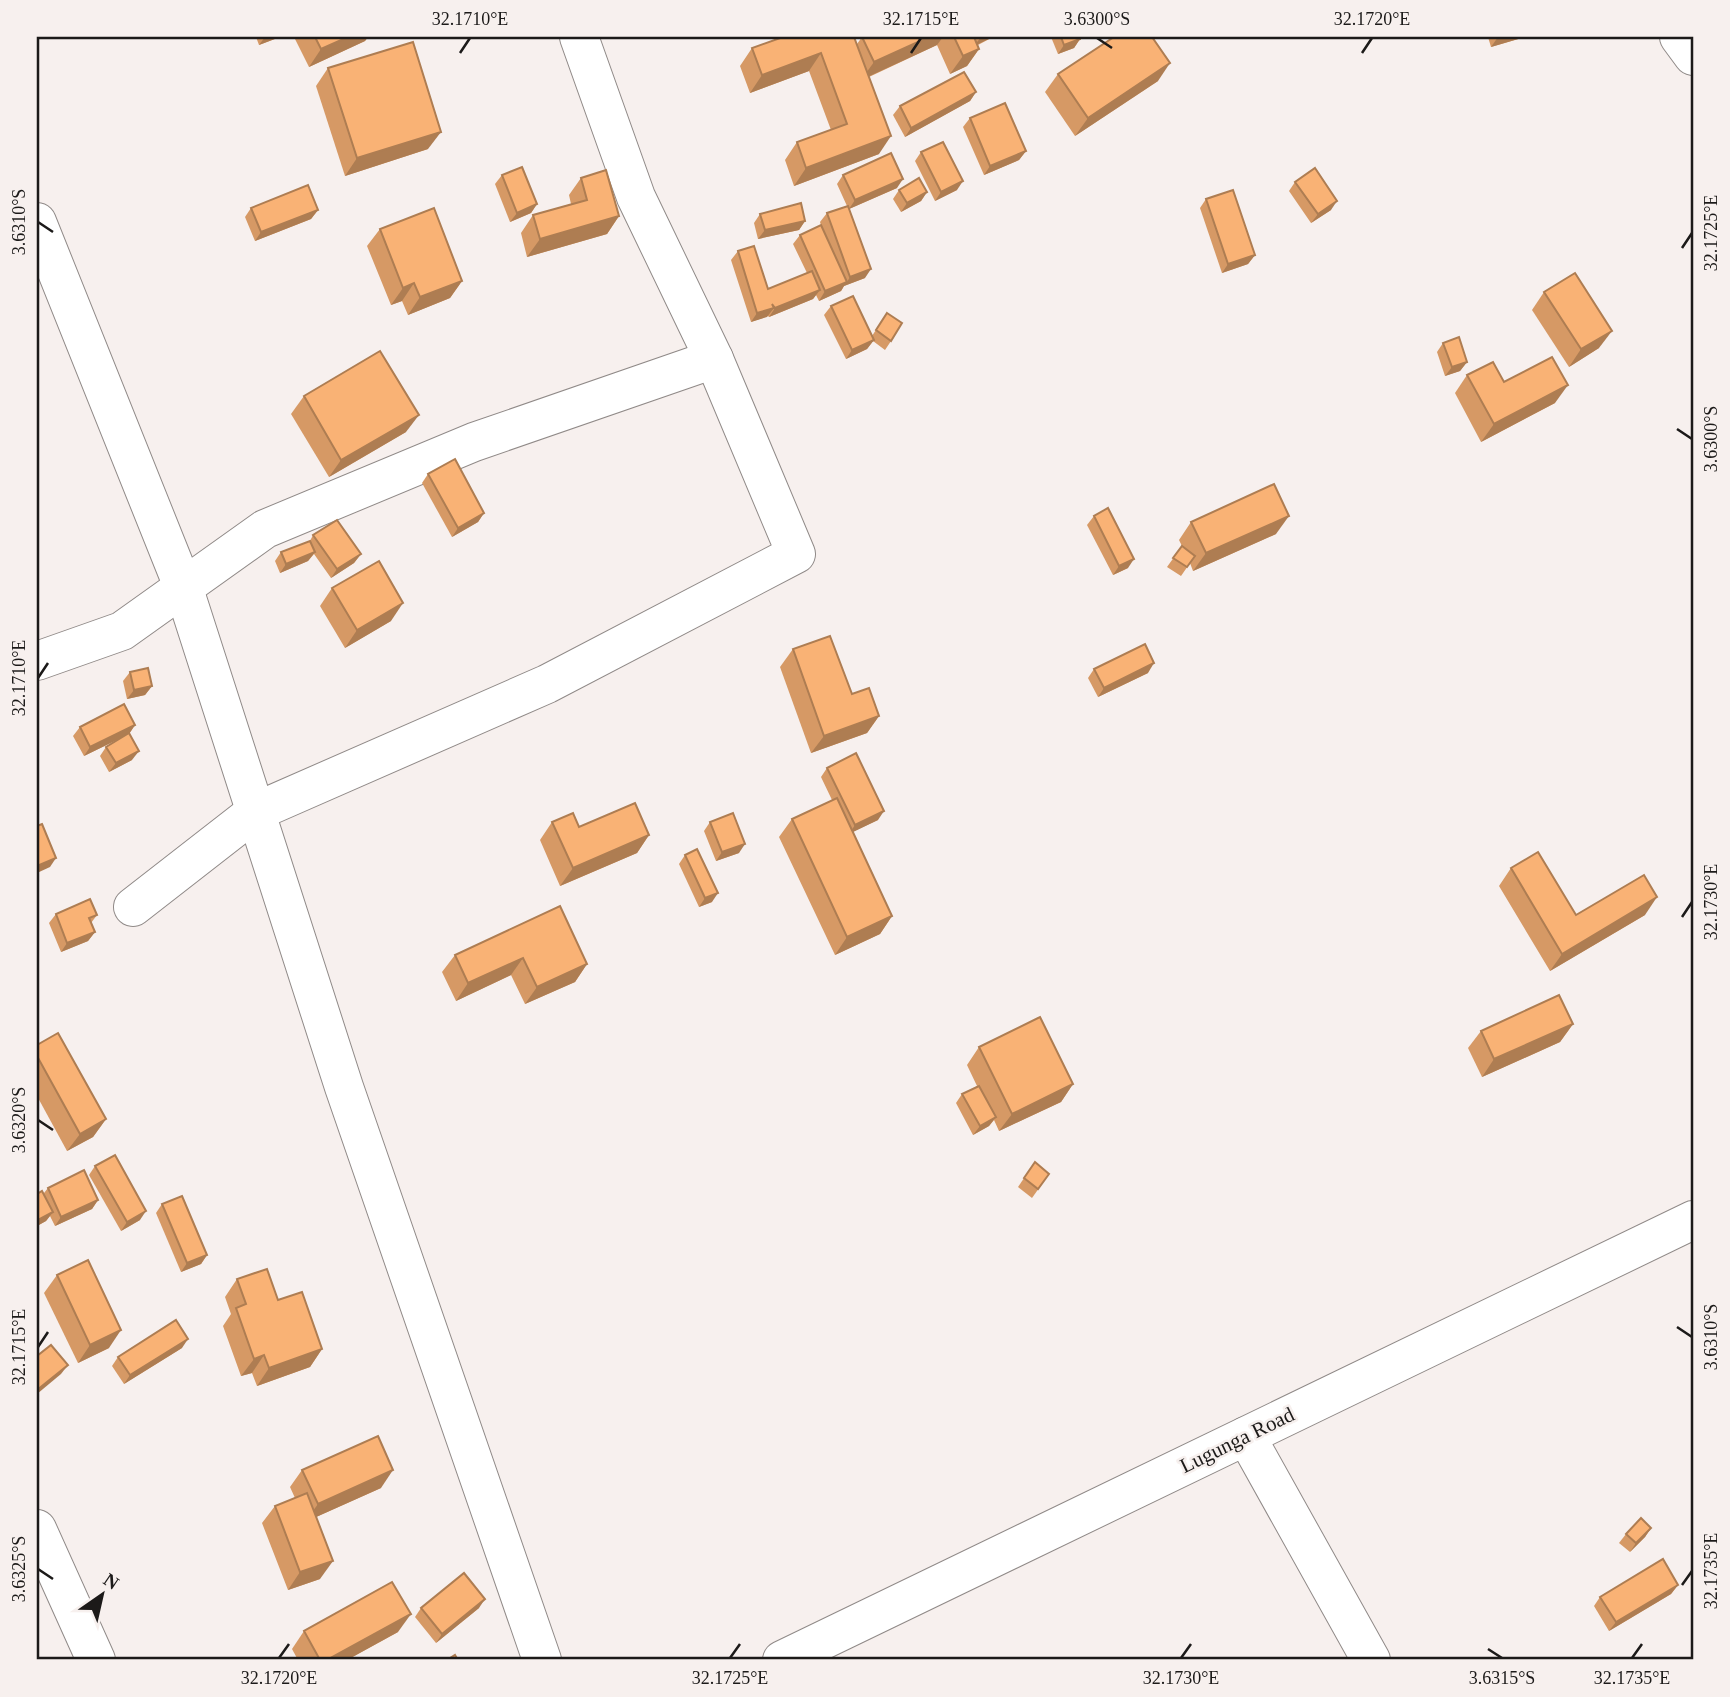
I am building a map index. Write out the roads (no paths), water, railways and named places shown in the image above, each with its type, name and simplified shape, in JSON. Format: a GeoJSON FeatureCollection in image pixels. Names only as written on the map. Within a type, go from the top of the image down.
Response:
{"type":"FeatureCollection","features":[{"type":"Feature","properties":{"kind":"street"},"geometry":{"type":"LineString","coordinates":[[133,907],[255,812],[547,684],[796,554],[714,359],[636,197],[579,37]]}},
{"type":"Feature","properties":{"kind":"street"},"geometry":{"type":"LineString","coordinates":[[1679,37],[1693,56]]}},
{"type":"Feature","properties":{"kind":"street"},"geometry":{"type":"LineString","coordinates":[[37,222],[184,589],[344,1087],[542,1660]]}},
{"type":"Feature","properties":{"kind":"street"},"geometry":{"type":"LineString","coordinates":[[37,662],[122,631],[265,529],[474,442],[714,359]]}},
{"type":"Feature","properties":{"kind":"street","name":"Lugunga Road"},"geometry":{"type":"LineString","coordinates":[[799,1656],[1693,1220]]}},
{"type":"Feature","properties":{"kind":"street"},"geometry":{"type":"LineString","coordinates":[[1246,1436],[1371,1660]]}},
{"type":"Feature","properties":{"kind":"street"},"geometry":{"type":"LineString","coordinates":[[37,1529],[96,1660]]}}]}
